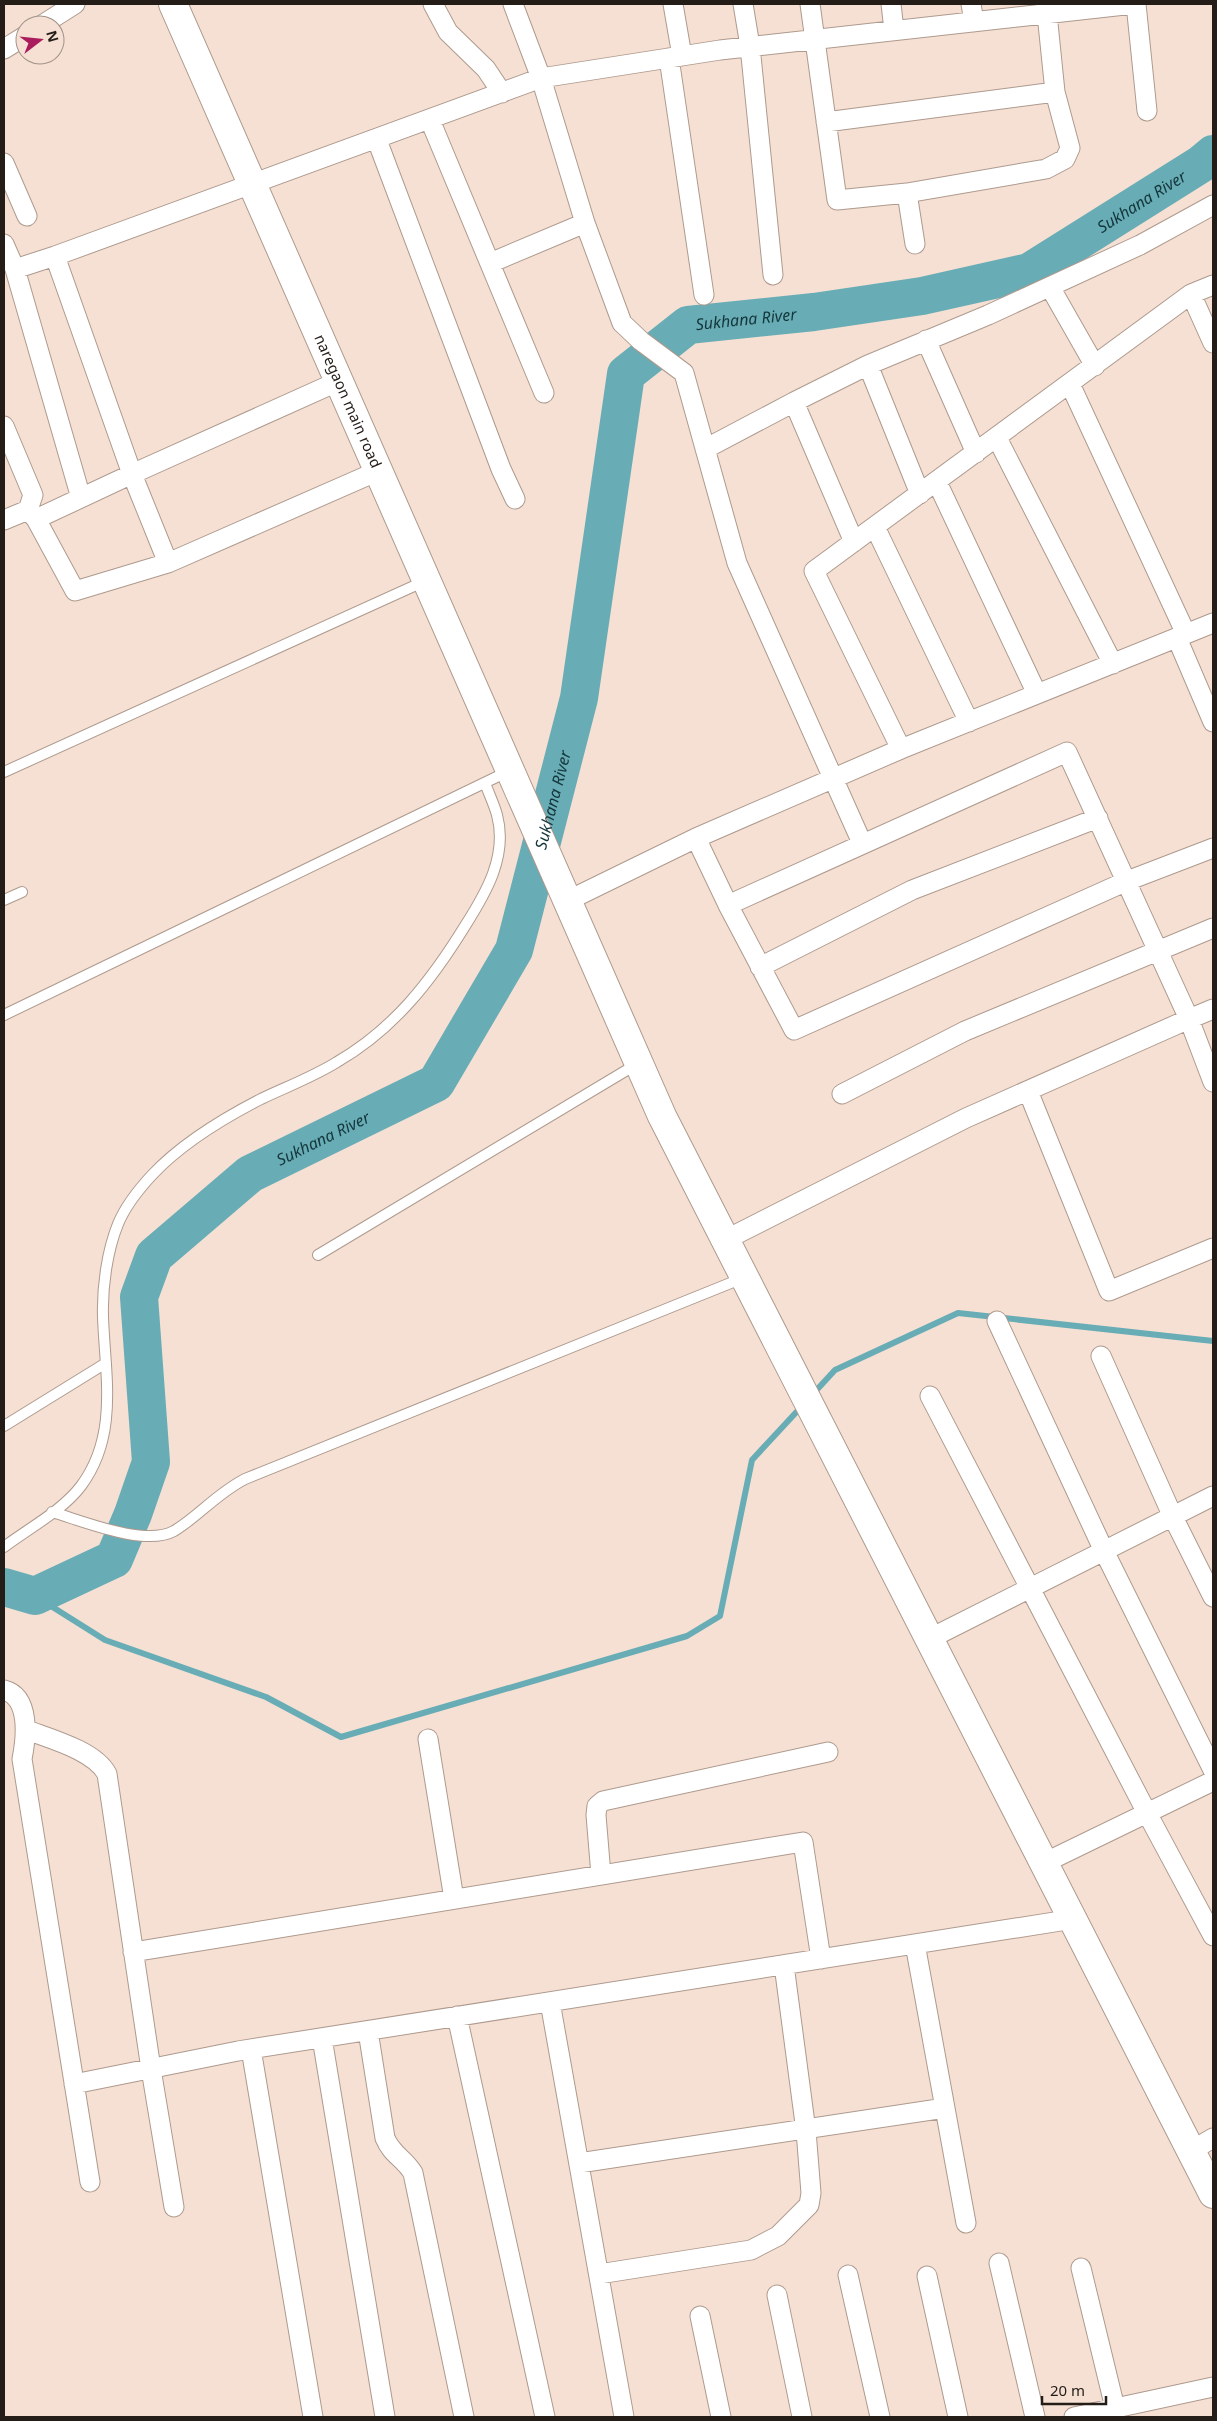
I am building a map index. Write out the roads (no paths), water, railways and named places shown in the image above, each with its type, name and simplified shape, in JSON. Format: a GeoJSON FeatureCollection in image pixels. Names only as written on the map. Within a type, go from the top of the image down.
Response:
{"type":"FeatureCollection","features":[{"type":"Feature","properties":{"kind":"street"},"geometry":{"type":"LineString","coordinates":[[58,15],[75,4]]}},
{"type":"Feature","properties":{"kind":"street","name":"naregaon main road"},"geometry":{"type":"LineString","coordinates":[[173,4],[662,1116],[1073,1919],[1202,2145],[1213,2194]]}},
{"type":"Feature","properties":{"kind":"street"},"geometry":{"type":"LineString","coordinates":[[433,4],[448,32],[486,70],[502,93]]}},
{"type":"Feature","properties":{"kind":"street"},"geometry":{"type":"LineString","coordinates":[[513,4],[541,78],[585,223],[622,323],[684,373],[736,564],[862,843]]}},
{"type":"Feature","properties":{"kind":"street"},"geometry":{"type":"LineString","coordinates":[[673,4],[676,57],[704,295]]}},
{"type":"Feature","properties":{"kind":"street"},"geometry":{"type":"LineString","coordinates":[[743,4],[750,46],[773,275]]}},
{"type":"Feature","properties":{"kind":"street"},"geometry":{"type":"LineString","coordinates":[[810,4],[837,200],[907,193],[1046,169],[1065,159],[1070,148],[1056,92],[1047,9]]}},
{"type":"Feature","properties":{"kind":"street"},"geometry":{"type":"LineString","coordinates":[[891,4],[894,30]]}},
{"type":"Feature","properties":{"kind":"street"},"geometry":{"type":"LineString","coordinates":[[15,269],[253,186],[541,78],[750,46],[894,30],[972,13],[1135,4],[1147,111]]}},
{"type":"Feature","properties":{"kind":"street"},"geometry":{"type":"LineString","coordinates":[[4,50],[15,43]]}},
{"type":"Feature","properties":{"kind":"street"},"geometry":{"type":"LineString","coordinates":[[826,122],[1056,92]]}},
{"type":"Feature","properties":{"kind":"street"},"geometry":{"type":"LineString","coordinates":[[430,120],[544,393]]}},
{"type":"Feature","properties":{"kind":"street"},"geometry":{"type":"LineString","coordinates":[[376,140],[501,469],[515,499]]}},
{"type":"Feature","properties":{"kind":"street"},"geometry":{"type":"LineString","coordinates":[[4,163],[27,216]]}},
{"type":"Feature","properties":{"kind":"street"},"geometry":{"type":"LineString","coordinates":[[907,193],[915,244]]}},
{"type":"Feature","properties":{"kind":"street"},"geometry":{"type":"LineString","coordinates":[[705,449],[868,365],[1050,287],[1140,245],[1213,205]]}},
{"type":"Feature","properties":{"kind":"street"},"geometry":{"type":"LineString","coordinates":[[490,263],[585,223]]}},
{"type":"Feature","properties":{"kind":"street"},"geometry":{"type":"LineString","coordinates":[[4,244],[15,269],[81,498]]}},
{"type":"Feature","properties":{"kind":"street"},"geometry":{"type":"LineString","coordinates":[[55,256],[132,474],[168,563]]}},
{"type":"Feature","properties":{"kind":"street"},"geometry":{"type":"LineString","coordinates":[[901,749],[814,571],[1191,294],[1213,285]]}},
{"type":"Feature","properties":{"kind":"street"},"geometry":{"type":"LineString","coordinates":[[1050,287],[1095,366]]}},
{"type":"Feature","properties":{"kind":"street"},"geometry":{"type":"LineString","coordinates":[[1191,294],[1213,343]]}},
{"type":"Feature","properties":{"kind":"street"},"geometry":{"type":"LineString","coordinates":[[926,340],[976,453]]}},
{"type":"Feature","properties":{"kind":"street"},"geometry":{"type":"LineString","coordinates":[[868,365],[920,494]]}},
{"type":"Feature","properties":{"kind":"street"},"geometry":{"type":"LineString","coordinates":[[4,520],[32,515],[81,498],[339,381]]}},
{"type":"Feature","properties":{"kind":"street"},"geometry":{"type":"LineString","coordinates":[[1070,384],[1182,636],[1213,722]]}},
{"type":"Feature","properties":{"kind":"street"},"geometry":{"type":"LineString","coordinates":[[794,402],[854,542]]}},
{"type":"Feature","properties":{"kind":"street"},"geometry":{"type":"LineString","coordinates":[[4,426],[33,495],[32,515],[76,591],[168,563],[378,471]]}},
{"type":"Feature","properties":{"kind":"street"},"geometry":{"type":"LineString","coordinates":[[997,438],[1112,664]]}},
{"type":"Feature","properties":{"kind":"street"},"geometry":{"type":"LineString","coordinates":[[937,482],[1037,694]]}},
{"type":"Feature","properties":{"kind":"street"},"geometry":{"type":"LineString","coordinates":[[874,527],[969,722]]}},
{"type":"Feature","properties":{"kind":"street"},"geometry":{"type":"LineString","coordinates":[[567,902],[696,838],[834,780],[901,749],[1213,623]]}},
{"type":"Feature","properties":{"kind":"street"},"geometry":{"type":"LineString","coordinates":[[728,905],[1067,752],[1189,1019],[1213,1082]]}},
{"type":"Feature","properties":{"kind":"street"},"geometry":{"type":"LineString","coordinates":[[760,966],[912,890],[1098,818]]}},
{"type":"Feature","properties":{"kind":"street"},"geometry":{"type":"LineString","coordinates":[[696,838],[728,905],[794,1030],[1127,881],[1213,848]]}},
{"type":"Feature","properties":{"kind":"street"},"geometry":{"type":"LineString","coordinates":[[842,1094],[965,1031],[1213,928]]}},
{"type":"Feature","properties":{"kind":"street"},"geometry":{"type":"LineString","coordinates":[[725,1240],[966,1118],[1213,1009]]}},
{"type":"Feature","properties":{"kind":"street"},"geometry":{"type":"LineString","coordinates":[[1028,1091],[1109,1290],[1213,1248]]}},
{"type":"Feature","properties":{"kind":"street"},"geometry":{"type":"LineString","coordinates":[[997,1321],[1104,1551],[1213,1770]]}},
{"type":"Feature","properties":{"kind":"street"},"geometry":{"type":"LineString","coordinates":[[1101,1356],[1173,1517],[1213,1597]]}},
{"type":"Feature","properties":{"kind":"street"},"geometry":{"type":"LineString","coordinates":[[930,1396],[1147,1814],[1213,1936]]}},
{"type":"Feature","properties":{"kind":"street"},"geometry":{"type":"LineString","coordinates":[[930,1640],[1213,1496]]}},
{"type":"Feature","properties":{"kind":"street"},"geometry":{"type":"LineString","coordinates":[[4,1690],[17,1698],[27,1730],[22,1759],[90,2182]]}},
{"type":"Feature","properties":{"kind":"street"},"geometry":{"type":"LineString","coordinates":[[27,1730],[93,1758],[103,1766],[107,1774],[150,2069],[174,2207]]}},
{"type":"Feature","properties":{"kind":"street"},"geometry":{"type":"LineString","coordinates":[[428,1739],[454,1899]]}},
{"type":"Feature","properties":{"kind":"street"},"geometry":{"type":"LineString","coordinates":[[601,1875],[596,1815],[597,1806],[603,1801],[828,1752]]}},
{"type":"Feature","properties":{"kind":"street"},"geometry":{"type":"LineString","coordinates":[[1044,1863],[1213,1781]]}},
{"type":"Feature","properties":{"kind":"street"},"geometry":{"type":"LineString","coordinates":[[133,1952],[803,1842],[821,1959]]}},
{"type":"Feature","properties":{"kind":"street"},"geometry":{"type":"LineString","coordinates":[[74,2084],[251,2049],[1073,1919]]}},
{"type":"Feature","properties":{"kind":"street"},"geometry":{"type":"LineString","coordinates":[[915,1944],[966,2222]]}},
{"type":"Feature","properties":{"kind":"street"},"geometry":{"type":"LineString","coordinates":[[599,2274],[751,2250],[778,2236],[808,2205],[811,2193],[806,2131],[784,1965]]}},
{"type":"Feature","properties":{"kind":"street"},"geometry":{"type":"LineString","coordinates":[[550,2002],[624,2417]]}},
{"type":"Feature","properties":{"kind":"street"},"geometry":{"type":"LineString","coordinates":[[457,2016],[545,2417]]}},
{"type":"Feature","properties":{"kind":"street"},"geometry":{"type":"LineString","coordinates":[[368,2031],[385,2138],[393,2153],[404,2160],[413,2173],[464,2417]]}},
{"type":"Feature","properties":{"kind":"street"},"geometry":{"type":"LineString","coordinates":[[322,2038],[385,2417]]}},
{"type":"Feature","properties":{"kind":"street"},"geometry":{"type":"LineString","coordinates":[[251,2049],[313,2417]]}},
{"type":"Feature","properties":{"kind":"street"},"geometry":{"type":"LineString","coordinates":[[579,2163],[806,2131],[945,2108]]}},
{"type":"Feature","properties":{"kind":"street"},"geometry":{"type":"LineString","coordinates":[[999,2263],[1036,2417]]}},
{"type":"Feature","properties":{"kind":"street"},"geometry":{"type":"LineString","coordinates":[[1081,2268],[1114,2408]]}},
{"type":"Feature","properties":{"kind":"street"},"geometry":{"type":"LineString","coordinates":[[848,2275],[880,2417]]}},
{"type":"Feature","properties":{"kind":"street"},"geometry":{"type":"LineString","coordinates":[[927,2276],[958,2417]]}},
{"type":"Feature","properties":{"kind":"street"},"geometry":{"type":"LineString","coordinates":[[776,2295],[802,2417]]}},
{"type":"Feature","properties":{"kind":"street"},"geometry":{"type":"LineString","coordinates":[[700,2316],[721,2417]]}},
{"type":"Feature","properties":{"kind":"street"},"geometry":{"type":"LineString","coordinates":[[1074,2417],[1213,2387]]}},
{"type":"Feature","properties":{"kind":"lane"},"geometry":{"type":"LineString","coordinates":[[4,772],[426,581]]}},
{"type":"Feature","properties":{"kind":"lane"},"geometry":{"type":"LineString","coordinates":[[4,1014],[510,771]]}},
{"type":"Feature","properties":{"kind":"lane"},"geometry":{"type":"LineString","coordinates":[[4,1547],[65,1503],[81,1486],[94,1464],[103,1440],[108,1413],[103,1314],[108,1264],[118,1224],[131,1200],[152,1175],[202,1133],[258,1100],[337,1063],[377,1035],[403,1011],[437,970],[480,902],[497,862],[500,831],[497,815],[485,783]]}},
{"type":"Feature","properties":{"kind":"lane"},"geometry":{"type":"LineString","coordinates":[[4,900],[22,892]]}},
{"type":"Feature","properties":{"kind":"lane"},"geometry":{"type":"LineString","coordinates":[[318,1254],[638,1063]]}},
{"type":"Feature","properties":{"kind":"lane"},"geometry":{"type":"LineString","coordinates":[[52,1512],[106,1528],[144,1536],[159,1536],[174,1531],[226,1489],[245,1479],[744,1277]]}},
{"type":"Feature","properties":{"kind":"lane"},"geometry":{"type":"LineString","coordinates":[[4,1426],[106,1363]]}},
{"type":"Feature","properties":{"kind":"waterway","name":"Sukhana River"},"geometry":{"type":"LineString","coordinates":[[4,1587],[35,1596],[114,1559],[133,1514],[151,1462],[139,1297],[154,1256],[250,1174],[436,1083],[514,950],[579,698],[626,374],[688,325],[814,312],[922,296],[1029,272],[1201,164],[1213,154]]}},
{"type":"Feature","properties":{"kind":"waterway"},"geometry":{"type":"LineString","coordinates":[[812,1395],[835,1370],[958,1313],[1213,1341]]}},
{"type":"Feature","properties":{"kind":"waterway"},"geometry":{"type":"LineString","coordinates":[[35,1596],[105,1640],[266,1697],[341,1737],[687,1636],[720,1616],[752,1460],[802,1406]]}}]}
